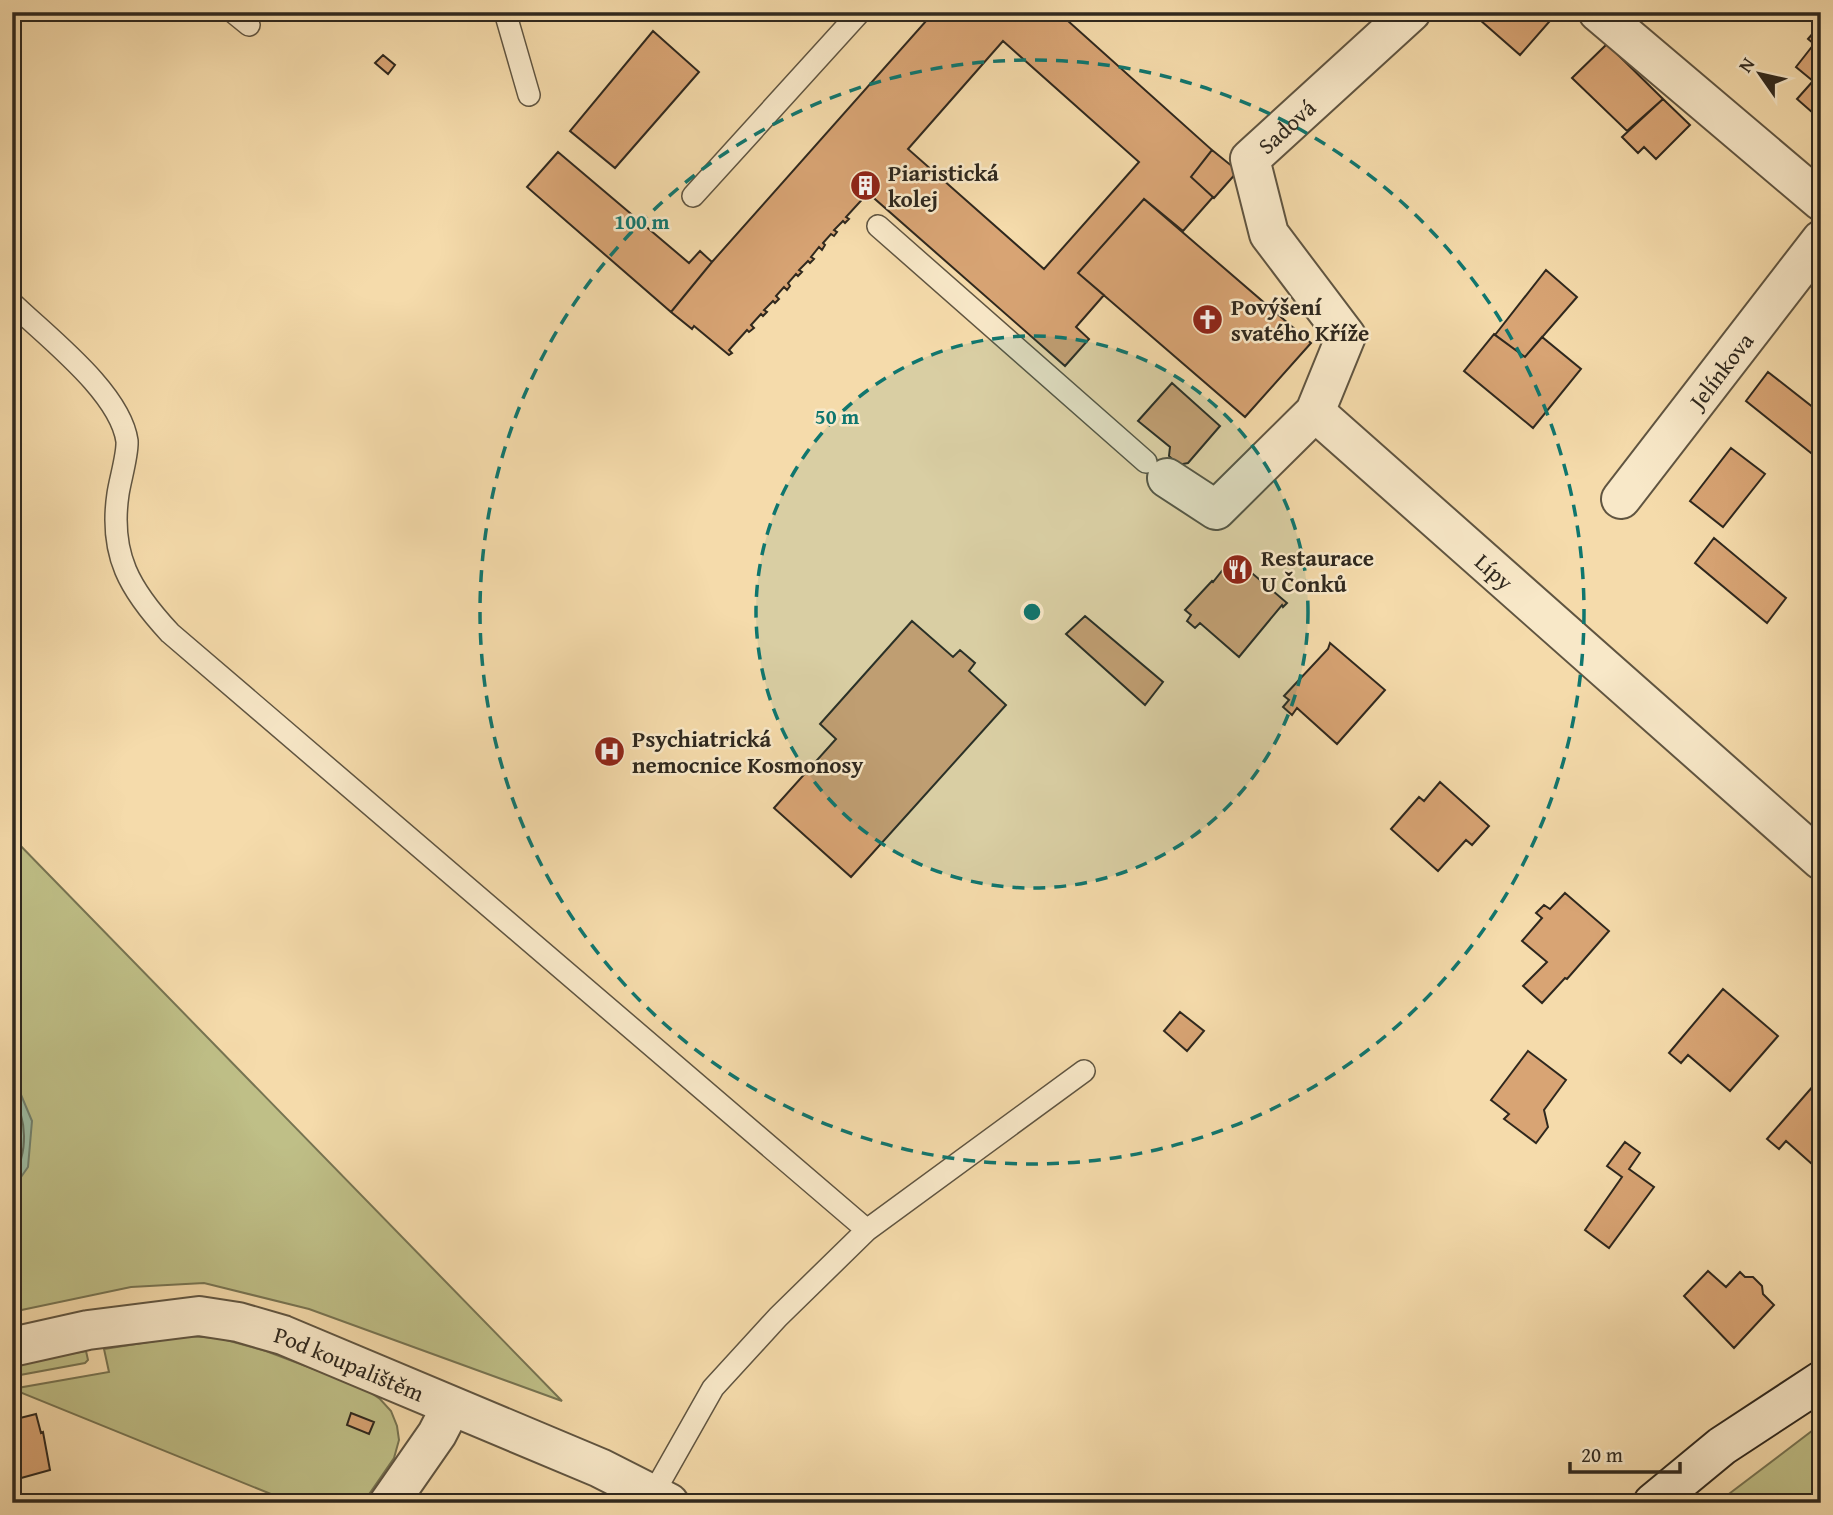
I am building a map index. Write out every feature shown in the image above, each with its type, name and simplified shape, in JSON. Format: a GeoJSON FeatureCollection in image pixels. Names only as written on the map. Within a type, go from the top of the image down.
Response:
{"type":"FeatureCollection","features":[{"type":"Feature","properties":{"kind":"street","name":"Sadová"},"geometry":{"type":"LineString","coordinates":[[1315,412],[1346,335],[1269,234],[1250,159],[1410,12]]}},
{"type":"Feature","properties":{"kind":"street"},"geometry":{"type":"LineString","coordinates":[[1598,12],[1821,201]]}},
{"type":"Feature","properties":{"kind":"street","name":"Jelínkova"},"geometry":{"type":"LineString","coordinates":[[1620,499],[1821,240]]}},
{"type":"Feature","properties":{"kind":"street"},"geometry":{"type":"LineString","coordinates":[[1157,470],[1216,510],[1315,412]]}},
{"type":"Feature","properties":{"kind":"street","name":"Lípy"},"geometry":{"type":"LineString","coordinates":[[1315,412],[1821,860]]}},
{"type":"Feature","properties":{"kind":"street","name":"Pod koupalištěm"},"geometry":{"type":"LineString","coordinates":[[12,1347],[88,1330],[199,1316],[238,1322],[283,1335],[600,1468],[661,1498]]}},
{"type":"Feature","properties":{"kind":"street"},"geometry":{"type":"LineString","coordinates":[[1653,1503],[1722,1446],[1821,1381]]}},
{"type":"Feature","properties":{"kind":"street"},"geometry":{"type":"LineString","coordinates":[[388,1503],[437,1434],[451,1407]]}},
{"type":"Feature","properties":{"kind":"lane"},"geometry":{"type":"LineString","coordinates":[[505,12],[529,95]]}},
{"type":"Feature","properties":{"kind":"lane"},"geometry":{"type":"LineString","coordinates":[[693,196],[860,12]]}},
{"type":"Feature","properties":{"kind":"lane"},"geometry":{"type":"LineString","coordinates":[[878,226],[1157,470]]}},
{"type":"Feature","properties":{"kind":"lane"},"geometry":{"type":"LineString","coordinates":[[12,303],[96,382],[116,410],[127,442],[115,518],[118,550],[131,583],[144,605],[181,642],[867,1230]]}},
{"type":"Feature","properties":{"kind":"lane"},"geometry":{"type":"LineString","coordinates":[[661,1498],[713,1388],[778,1317],[867,1230],[1084,1071]]}},
{"type":"Feature","properties":{"kind":"green space"},"geometry":{"type":"Polygon","coordinates":[[[12,837],[562,1401],[309,1309],[204,1283],[131,1287],[12,1312],[12,837]]]}},
{"type":"Feature","properties":{"kind":"green space"},"geometry":{"type":"Polygon","coordinates":[[[187,1336],[219,1338],[266,1351],[364,1388],[380,1399],[391,1411],[399,1440],[394,1458],[363,1503],[293,1503],[12,1389],[109,1372],[104,1349],[187,1336]]]}},
{"type":"Feature","properties":{"kind":"green space"},"geometry":{"type":"Polygon","coordinates":[[[86,1351],[88,1360],[85,1363],[20,1375],[19,1366],[22,1362],[86,1351]]]}},
{"type":"Feature","properties":{"kind":"green space"},"geometry":{"type":"Polygon","coordinates":[[[1821,1424],[1821,1503],[1717,1503],[1821,1424]]]}},
{"type":"Feature","properties":{"kind":"water"},"geometry":{"type":"Polygon","coordinates":[[[12,1086],[19,1090],[32,1121],[28,1167],[12,1190],[12,1086]]]}},
{"type":"Feature","properties":{"kind":"building","name":"Piaristická kolej"},"geometry":{"type":"Polygon","coordinates":[[[934,12],[1058,12],[1212,150],[1191,177],[1213,197],[1183,231],[1144,199],[1078,273],[1104,295],[1076,327],[1089,339],[1065,366],[868,193],[846,217],[849,219],[834,230],[837,232],[834,236],[831,234],[823,243],[825,245],[822,250],[819,247],[811,257],[814,259],[810,263],[808,261],[799,270],[802,272],[798,276],[796,274],[788,283],[790,286],[787,290],[784,287],[776,296],[779,299],[775,303],[773,301],[764,310],[767,312],[763,316],[761,314],[751,325],[754,328],[749,332],[747,330],[729,350],[732,353],[729,355],[694,326],[692,329],[671,312],[712,262],[934,12]],[[1003,41],[908,149],[1044,269],[1139,162],[1003,41]]]}},
{"type":"Feature","properties":{"kind":"building"},"geometry":{"type":"Polygon","coordinates":[[[1472,13],[1556,14],[1520,55],[1472,13]]]}},
{"type":"Feature","properties":{"kind":"building"},"geometry":{"type":"Polygon","coordinates":[[[1821,24],[1821,120],[1797,99],[1813,81],[1796,67],[1814,44],[1808,39],[1821,24]]]}},
{"type":"Feature","properties":{"kind":"building"},"geometry":{"type":"Polygon","coordinates":[[[653,31],[699,72],[615,168],[570,131],[653,31]]]}},
{"type":"Feature","properties":{"kind":"building"},"geometry":{"type":"Polygon","coordinates":[[[1607,44],[1663,99],[1627,131],[1572,78],[1607,44]]]}},
{"type":"Feature","properties":{"kind":"building"},"geometry":{"type":"Polygon","coordinates":[[[383,55],[395,65],[388,74],[375,63],[383,55]]]}},
{"type":"Feature","properties":{"kind":"building"},"geometry":{"type":"Polygon","coordinates":[[[1663,99],[1690,125],[1656,159],[1644,147],[1638,153],[1622,137],[1663,99]]]}},
{"type":"Feature","properties":{"kind":"building"},"geometry":{"type":"Polygon","coordinates":[[[1212,150],[1238,171],[1214,198],[1191,177],[1212,150]]]}},
{"type":"Feature","properties":{"kind":"building"},"geometry":{"type":"Polygon","coordinates":[[[558,152],[689,263],[700,251],[712,262],[671,312],[527,187],[558,152]]]}},
{"type":"Feature","properties":{"kind":"building","name":"Povýšení svatého Kříže"},"geometry":{"type":"Polygon","coordinates":[[[1144,199],[1311,343],[1245,417],[1078,273],[1144,199]]]}},
{"type":"Feature","properties":{"kind":"building"},"geometry":{"type":"Polygon","coordinates":[[[1546,270],[1577,297],[1525,357],[1495,335],[1546,270]]]}},
{"type":"Feature","properties":{"kind":"building"},"geometry":{"type":"Polygon","coordinates":[[[1494,334],[1525,357],[1542,337],[1581,369],[1533,428],[1464,371],[1494,334]]]}},
{"type":"Feature","properties":{"kind":"building"},"geometry":{"type":"Polygon","coordinates":[[[1768,372],[1814,408],[1821,399],[1821,461],[1746,401],[1768,372]]]}},
{"type":"Feature","properties":{"kind":"building"},"geometry":{"type":"Polygon","coordinates":[[[1172,383],[1220,426],[1188,463],[1178,465],[1169,456],[1170,447],[1138,421],[1172,383]]]}},
{"type":"Feature","properties":{"kind":"building"},"geometry":{"type":"Polygon","coordinates":[[[1731,448],[1765,474],[1723,527],[1690,501],[1731,448]]]}},
{"type":"Feature","properties":{"kind":"building"},"geometry":{"type":"Polygon","coordinates":[[[1714,538],[1786,598],[1767,623],[1695,563],[1714,538]]]}},
{"type":"Feature","properties":{"kind":"building"},"geometry":{"type":"Polygon","coordinates":[[[1233,557],[1287,603],[1283,607],[1282,605],[1239,657],[1200,623],[1195,628],[1187,621],[1191,615],[1185,610],[1233,557]]]}},
{"type":"Feature","properties":{"kind":"building"},"geometry":{"type":"Polygon","coordinates":[[[1085,616],[1163,682],[1145,705],[1066,634],[1085,616]]]}},
{"type":"Feature","properties":{"kind":"building"},"geometry":{"type":"Polygon","coordinates":[[[912,621],[953,657],[960,650],[975,663],[969,671],[1006,705],[851,877],[774,808],[836,739],[820,724],[912,621]]]}},
{"type":"Feature","properties":{"kind":"building"},"geometry":{"type":"Polygon","coordinates":[[[1330,643],[1385,690],[1337,744],[1297,708],[1292,715],[1283,707],[1289,700],[1284,696],[1328,649],[1330,643]]]}},
{"type":"Feature","properties":{"kind":"building"},"geometry":{"type":"Polygon","coordinates":[[[1440,782],[1489,826],[1472,845],[1466,840],[1438,871],[1391,829],[1419,797],[1424,801],[1440,782]]]}},
{"type":"Feature","properties":{"kind":"building"},"geometry":{"type":"Polygon","coordinates":[[[1565,893],[1609,931],[1542,1003],[1523,986],[1547,962],[1522,941],[1542,918],[1536,913],[1544,905],[1550,909],[1565,893]]]}},
{"type":"Feature","properties":{"kind":"building"},"geometry":{"type":"Polygon","coordinates":[[[1723,989],[1778,1036],[1730,1091],[1688,1055],[1681,1063],[1669,1053],[1723,989]]]}},
{"type":"Feature","properties":{"kind":"building"},"geometry":{"type":"Polygon","coordinates":[[[1180,1012],[1204,1031],[1187,1051],[1164,1031],[1180,1012]]]}},
{"type":"Feature","properties":{"kind":"building"},"geometry":{"type":"Polygon","coordinates":[[[1528,1051],[1566,1080],[1544,1110],[1548,1127],[1536,1143],[1504,1119],[1509,1114],[1491,1100],[1528,1051]]]}},
{"type":"Feature","properties":{"kind":"building"},"geometry":{"type":"Polygon","coordinates":[[[1821,1077],[1821,1172],[1786,1141],[1779,1149],[1767,1139],[1821,1077]]]}},
{"type":"Feature","properties":{"kind":"building"},"geometry":{"type":"Polygon","coordinates":[[[1625,1142],[1640,1153],[1629,1169],[1654,1187],[1609,1248],[1585,1230],[1622,1177],[1607,1166],[1625,1142]]]}},
{"type":"Feature","properties":{"kind":"building"},"geometry":{"type":"Polygon","coordinates":[[[1708,1271],[1726,1287],[1740,1272],[1745,1277],[1753,1277],[1762,1286],[1763,1294],[1774,1305],[1734,1348],[1684,1296],[1708,1271]]]}},
{"type":"Feature","properties":{"kind":"building"},"geometry":{"type":"Polygon","coordinates":[[[351,1413],[374,1422],[369,1434],[347,1425],[351,1413]]]}},
{"type":"Feature","properties":{"kind":"building"},"geometry":{"type":"Polygon","coordinates":[[[36,1414],[41,1433],[43,1432],[50,1470],[14,1480],[19,1500],[12,1501],[12,1420],[36,1414]]]}},
{"type":"Feature","properties":{"kind":"place","name":"Piaristická kolej"},"geometry":{"type":"Point","coordinates":[865,185]}},
{"type":"Feature","properties":{"kind":"place","name":"Povýšení svatého Kříže"},"geometry":{"type":"Point","coordinates":[1208,319]}},
{"type":"Feature","properties":{"kind":"place","name":"Restaurace U Čonků"},"geometry":{"type":"Point","coordinates":[1238,570]}},
{"type":"Feature","properties":{"kind":"place","name":"Psychiatrická nemocnice Kosmonosy"},"geometry":{"type":"Point","coordinates":[609,751]}}]}
